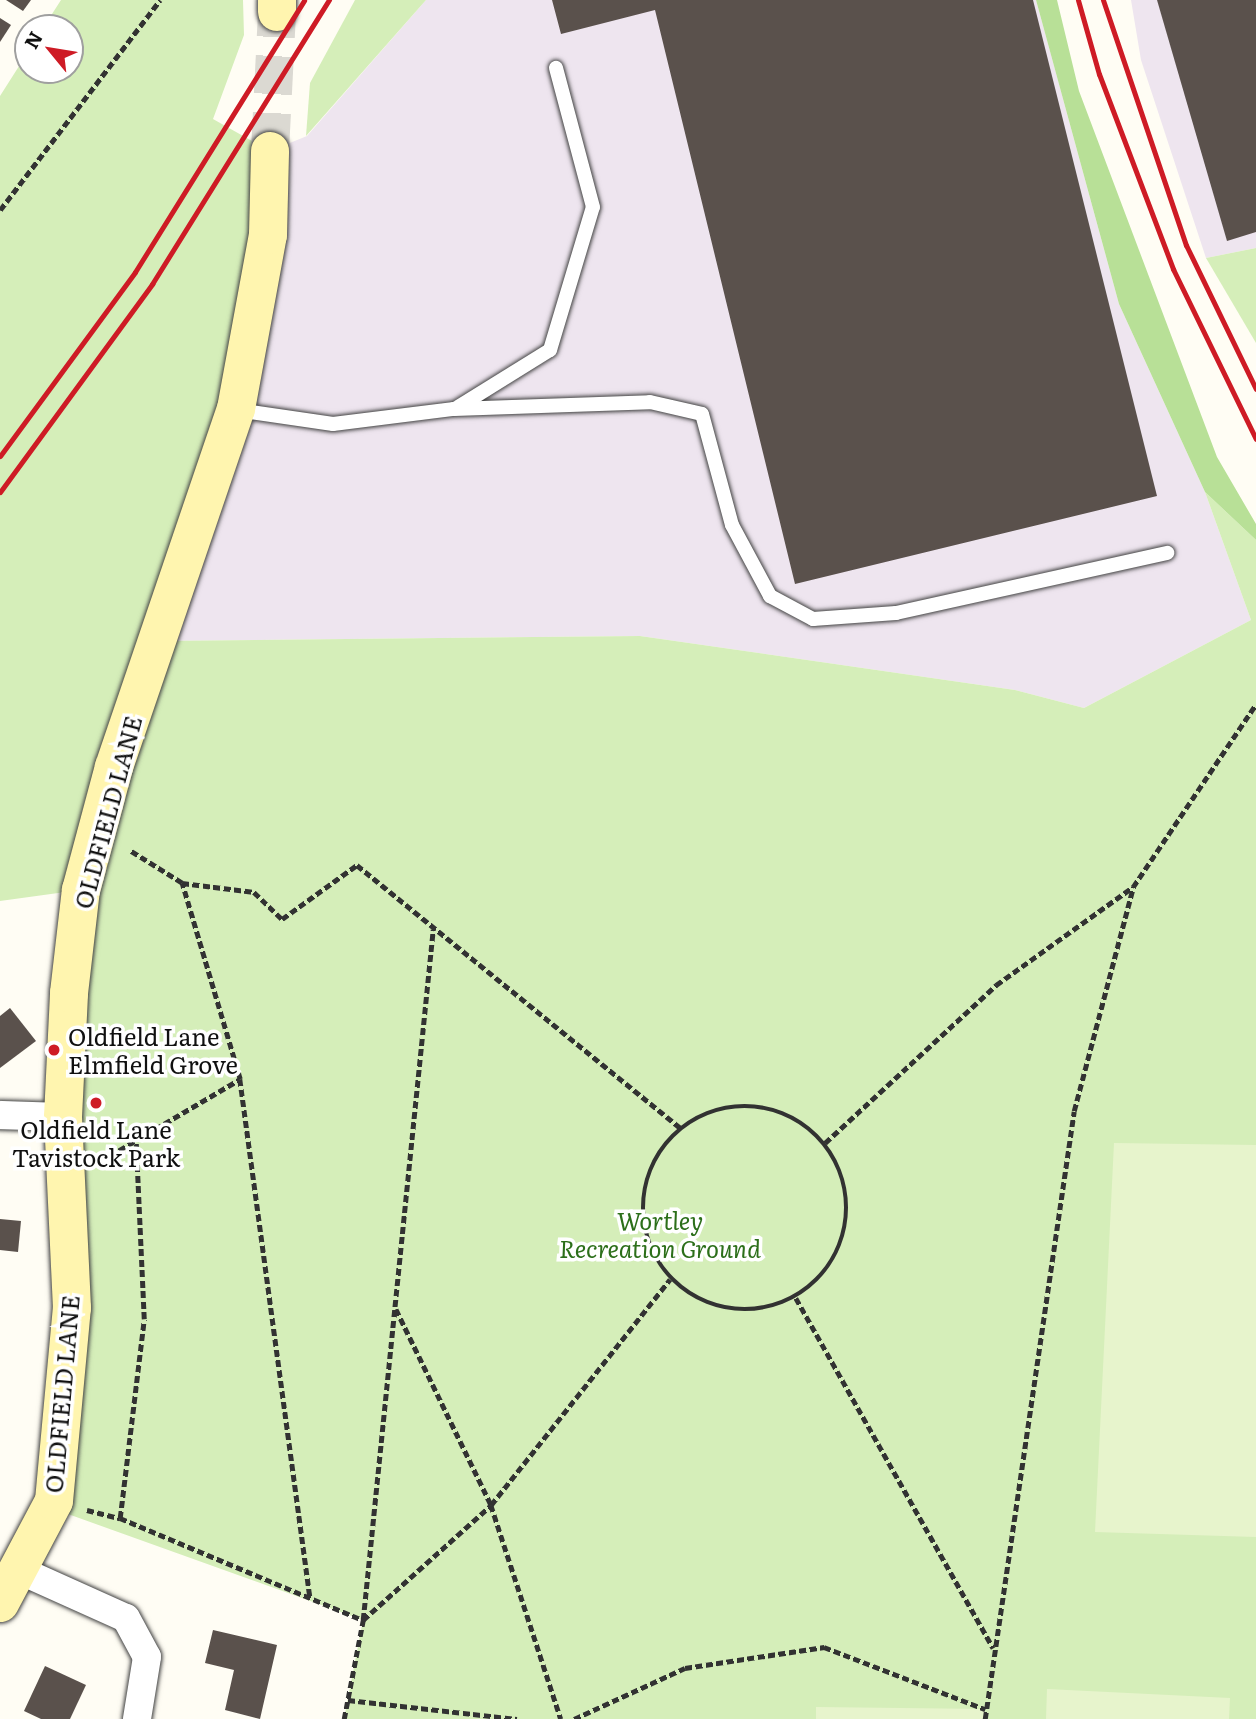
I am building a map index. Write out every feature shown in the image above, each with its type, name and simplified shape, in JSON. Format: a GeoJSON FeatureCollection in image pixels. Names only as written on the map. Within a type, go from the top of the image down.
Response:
{"type":"FeatureCollection","features":[{"type":"Feature","properties":{"kind":"street","name":"OLDFIELD LANE"},"geometry":{"type":"LineString","coordinates":[[0,1603],[54,1501],[72,1308],[64,1183],[63,1117],[69,993],[80,890],[96,831],[236,410],[268,235],[270,151]]}},
{"type":"Feature","properties":{"kind":"street"},"geometry":{"type":"LineString","coordinates":[[0,1115],[63,1117]]}},
{"type":"Feature","properties":{"kind":"street"},"geometry":{"type":"LineString","coordinates":[[19,1570],[126,1618],[148,1657],[137,1719]]}},
{"type":"Feature","properties":{"kind":"lane"},"geometry":{"type":"LineString","coordinates":[[454,409],[550,350],[593,207],[556,68]]}},
{"type":"Feature","properties":{"kind":"lane"},"geometry":{"type":"LineString","coordinates":[[236,410],[333,424],[454,409],[650,402],[702,414],[732,525],[770,596],[813,619],[896,613],[1167,553]]}},
{"type":"Feature","properties":{"kind":"path"},"geometry":{"type":"LineString","coordinates":[[0,210],[160,0]]}},
{"type":"Feature","properties":{"kind":"path"},"geometry":{"type":"LineString","coordinates":[[985,1719],[1074,1111],[1133,887],[1256,704]]}},
{"type":"Feature","properties":{"kind":"path"},"geometry":{"type":"LineString","coordinates":[[96,831],[182,883],[254,892],[282,919],[357,865],[433,930],[681,1128]]}},
{"type":"Feature","properties":{"kind":"path"},"geometry":{"type":"LineString","coordinates":[[182,883],[240,1079],[311,1598]]}},
{"type":"Feature","properties":{"kind":"path"},"geometry":{"type":"LineString","coordinates":[[825,1143],[996,985],[1133,887]]}},
{"type":"Feature","properties":{"kind":"path"},"geometry":{"type":"LineString","coordinates":[[344,1719],[363,1620],[433,930]]}},
{"type":"Feature","properties":{"kind":"path"},"geometry":{"type":"LineString","coordinates":[[64,1183],[240,1079]]}},
{"type":"Feature","properties":{"kind":"path"},"geometry":{"type":"LineString","coordinates":[[740,1105],[765,1107],[789,1115],[825,1143],[839,1167],[847,1194],[847,1224],[838,1253],[820,1279],[796,1298],[767,1309],[735,1311],[689,1295],[670,1279],[653,1256],[644,1228],[642,1199],[649,1172],[681,1128],[709,1112],[740,1105]]}},
{"type":"Feature","properties":{"kind":"path"},"geometry":{"type":"LineString","coordinates":[[136,1140],[144,1319],[120,1518],[363,1620]]}},
{"type":"Feature","properties":{"kind":"path"},"geometry":{"type":"LineString","coordinates":[[363,1620],[491,1504],[670,1279]]}},
{"type":"Feature","properties":{"kind":"path"},"geometry":{"type":"LineString","coordinates":[[796,1298],[994,1649]]}},
{"type":"Feature","properties":{"kind":"path"},"geometry":{"type":"LineString","coordinates":[[394,1306],[491,1504],[561,1719]]}},
{"type":"Feature","properties":{"kind":"path"},"geometry":{"type":"LineString","coordinates":[[574,1719],[685,1668],[824,1647],[985,1709]]}},
{"type":"Feature","properties":{"kind":"path"},"geometry":{"type":"LineString","coordinates":[[348,1700],[517,1719]]}},
{"type":"Feature","properties":{"kind":"shaded area"},"geometry":{"type":"Polygon","coordinates":[[[426,0],[1036,0],[1119,304],[1205,492],[1251,620],[1084,708],[1015,690],[640,636],[159,641],[270,151],[307,136],[426,0]]]}},
{"type":"Feature","properties":{"kind":"shaded area"},"geometry":{"type":"Polygon","coordinates":[[[1131,0],[1256,0],[1256,248],[1206,258],[1141,60],[1131,0]]]}},
{"type":"Feature","properties":{"kind":"green space","name":"Wortley Recreation Ground"},"geometry":{"type":"Polygon","coordinates":[[[61,0],[243,0],[244,35],[213,119],[270,151],[268,235],[159,641],[640,636],[1015,690],[1084,708],[1251,620],[1205,492],[1256,540],[1256,1719],[344,1719],[363,1620],[54,1509],[80,890],[0,901],[0,96],[14,74],[14,84],[84,84],[84,14],[52,14],[61,0]]]}},
{"type":"Feature","properties":{"kind":"green space"},"geometry":{"type":"Polygon","coordinates":[[[355,0],[426,0],[306,136],[310,83],[355,0]]]}},
{"type":"Feature","properties":{"kind":"green space"},"geometry":{"type":"Polygon","coordinates":[[[1036,0],[1057,0],[1079,91],[1217,457],[1256,524],[1256,540],[1205,492],[1119,304],[1036,0]]]}},
{"type":"Feature","properties":{"kind":"green space"},"geometry":{"type":"Polygon","coordinates":[[[1256,248],[1256,343],[1206,258],[1256,248]]]}},
{"type":"Feature","properties":{"kind":"green space"},"geometry":{"type":"Polygon","coordinates":[[[1114,1143],[1256,1145],[1256,1537],[1095,1532],[1114,1143]]]}},
{"type":"Feature","properties":{"kind":"green space"},"geometry":{"type":"Polygon","coordinates":[[[1047,1689],[1230,1698],[1229,1719],[1046,1719],[1047,1689]]]}},
{"type":"Feature","properties":{"kind":"green space"},"geometry":{"type":"Polygon","coordinates":[[[816,1707],[985,1709],[985,1719],[816,1719],[816,1707]]]}},
{"type":"Feature","properties":{"kind":"building"},"geometry":{"type":"Polygon","coordinates":[[[6,0],[31,0],[23,11],[6,0]]]}},
{"type":"Feature","properties":{"kind":"building"},"geometry":{"type":"Polygon","coordinates":[[[552,0],[1033,0],[1157,496],[795,584],[655,10],[561,34],[552,0]]]}},
{"type":"Feature","properties":{"kind":"building"},"geometry":{"type":"Polygon","coordinates":[[[1157,0],[1256,0],[1256,232],[1227,241],[1157,0]]]}},
{"type":"Feature","properties":{"kind":"building"},"geometry":{"type":"Polygon","coordinates":[[[0,18],[11,25],[0,42],[0,18]]]}},
{"type":"Feature","properties":{"kind":"building"},"geometry":{"type":"Polygon","coordinates":[[[10,1008],[36,1041],[0,1068],[0,1016],[10,1008]]]}},
{"type":"Feature","properties":{"kind":"building"},"geometry":{"type":"Polygon","coordinates":[[[0,1219],[21,1221],[18,1252],[0,1250],[0,1219]]]}},
{"type":"Feature","properties":{"kind":"building"},"geometry":{"type":"Polygon","coordinates":[[[213,1630],[277,1645],[260,1719],[225,1710],[234,1670],[205,1663],[213,1630]]]}},
{"type":"Feature","properties":{"kind":"building"},"geometry":{"type":"Polygon","coordinates":[[[45,1666],[86,1685],[70,1719],[41,1719],[24,1711],[45,1666]]]}},
{"type":"Feature","properties":{"kind":"tunnel"},"geometry":{"type":"LineString","coordinates":[[270,151],[277,12]]}},
{"type":"Feature","properties":{"kind":"railway"},"geometry":{"type":"LineString","coordinates":[[0,456],[135,272],[304,0]]}},
{"type":"Feature","properties":{"kind":"railway"},"geometry":{"type":"LineString","coordinates":[[0,492],[152,284],[329,0]]}},
{"type":"Feature","properties":{"kind":"railway"},"geometry":{"type":"LineString","coordinates":[[1078,0],[1099,74],[1173,269],[1256,439]]}},
{"type":"Feature","properties":{"kind":"railway"},"geometry":{"type":"LineString","coordinates":[[1103,0],[1186,245],[1256,389]]}},
{"type":"Feature","properties":{"kind":"place","name":"Oldfield Lane Elmfield Grove"},"geometry":{"type":"Point","coordinates":[54,1050]}},
{"type":"Feature","properties":{"kind":"place","name":"Oldfield Lane Tavistock Park"},"geometry":{"type":"Point","coordinates":[96,1103]}}]}
